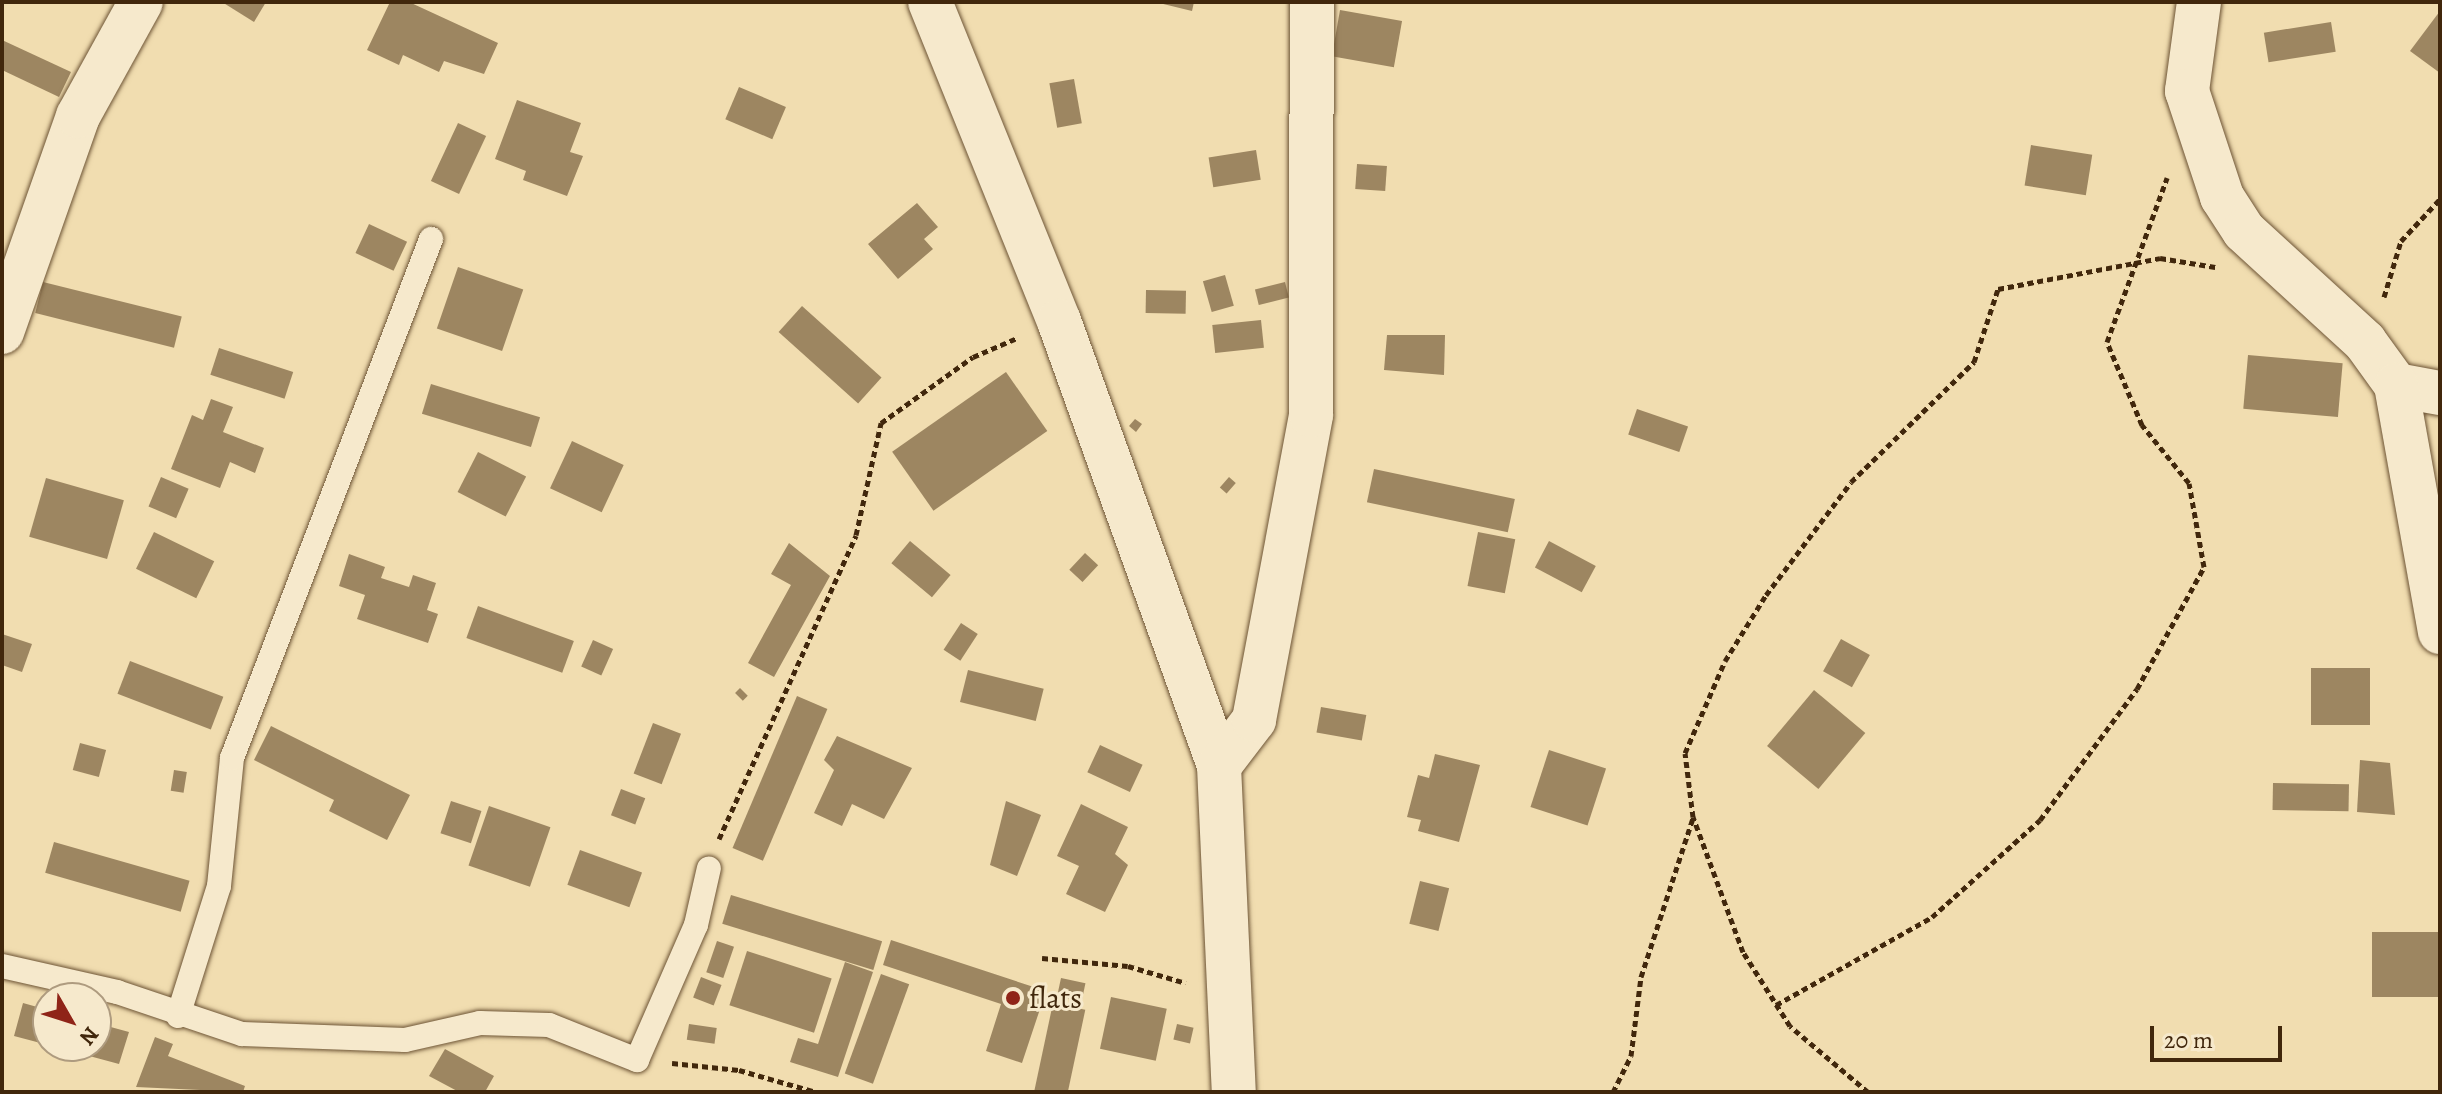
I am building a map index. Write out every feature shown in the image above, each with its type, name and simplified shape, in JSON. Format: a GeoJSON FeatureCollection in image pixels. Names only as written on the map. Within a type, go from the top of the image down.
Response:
{"type":"FeatureCollection","features":[{"type":"Feature","properties":{"kind":"street"},"geometry":{"type":"LineString","coordinates":[[2,332],[78,116],[141,2]]}},
{"type":"Feature","properties":{"kind":"street"},"geometry":{"type":"LineString","coordinates":[[930,2],[1059,321],[1219,766],[1233,997],[1234,1092]]}},
{"type":"Feature","properties":{"kind":"street"},"geometry":{"type":"LineString","coordinates":[[1219,766],[1254,720],[1311,415],[1312,2]]}},
{"type":"Feature","properties":{"kind":"street"},"geometry":{"type":"LineString","coordinates":[[2199,2],[2187,91],[2222,197],[2244,231],[2365,342],[2396,385],[2440,632]]}},
{"type":"Feature","properties":{"kind":"street"},"geometry":{"type":"LineString","coordinates":[[2396,385],[2440,393]]}},
{"type":"Feature","properties":{"kind":"lane"},"geometry":{"type":"LineString","coordinates":[[178,1016],[219,886],[232,758],[431,239]]}},
{"type":"Feature","properties":{"kind":"lane"},"geometry":{"type":"LineString","coordinates":[[2,966],[117,992],[178,1016],[242,1034],[405,1040],[480,1023],[549,1025],[637,1060],[696,925],[709,868]]}},
{"type":"Feature","properties":{"kind":"path"},"geometry":{"type":"LineString","coordinates":[[1776,1005],[1932,917],[2040,820],[2137,689],[2204,567],[2189,483],[2142,425],[2107,342],[2139,261],[2169,167]]}},
{"type":"Feature","properties":{"kind":"path"},"geometry":{"type":"LineString","coordinates":[[2365,342],[2381,314],[2401,241],[2440,199]]}},
{"type":"Feature","properties":{"kind":"path"},"geometry":{"type":"LineString","coordinates":[[1868,1092],[1776,1005],[1743,952],[1693,817],[1685,753],[1725,661],[1851,482],[1974,362],[1998,289],[2139,261],[2222,268]]}},
{"type":"Feature","properties":{"kind":"path"},"geometry":{"type":"LineString","coordinates":[[709,868],[726,814],[856,535],[881,423],[973,357],[1059,321]]}},
{"type":"Feature","properties":{"kind":"path"},"geometry":{"type":"LineString","coordinates":[[1613,1092],[1631,1056],[1641,977],[1693,817]]}},
{"type":"Feature","properties":{"kind":"path"},"geometry":{"type":"LineString","coordinates":[[1042,958],[1128,966],[1233,997]]}},
{"type":"Feature","properties":{"kind":"path"},"geometry":{"type":"LineString","coordinates":[[637,1060],[739,1070],[816,1092]]}},
{"type":"Feature","properties":{"kind":"building"},"geometry":{"type":"Polygon","coordinates":[[[222,2],[266,2],[254,22],[222,2]]]}},
{"type":"Feature","properties":{"kind":"building"},"geometry":{"type":"Polygon","coordinates":[[[390,2],[409,2],[498,43],[484,74],[444,61],[439,72],[403,55],[399,65],[367,50],[390,2]]]}},
{"type":"Feature","properties":{"kind":"building"},"geometry":{"type":"Polygon","coordinates":[[[1155,2],[1194,2],[1192,11],[1155,2]]]}},
{"type":"Feature","properties":{"kind":"building"},"geometry":{"type":"Polygon","coordinates":[[[1340,10],[1402,21],[1394,67],[1332,56],[1340,10]]]}},
{"type":"Feature","properties":{"kind":"building"},"geometry":{"type":"Polygon","coordinates":[[[2440,11],[2440,73],[2410,51],[2440,11]]]}},
{"type":"Feature","properties":{"kind":"building"},"geometry":{"type":"Polygon","coordinates":[[[2331,22],[2336,52],[2269,62],[2264,33],[2331,22]]]}},
{"type":"Feature","properties":{"kind":"building"},"geometry":{"type":"Polygon","coordinates":[[[2,40],[71,72],[59,97],[2,70],[2,40]]]}},
{"type":"Feature","properties":{"kind":"building"},"geometry":{"type":"Polygon","coordinates":[[[1074,79],[1082,123],[1057,128],[1049,83],[1074,79]]]}},
{"type":"Feature","properties":{"kind":"building"},"geometry":{"type":"Polygon","coordinates":[[[739,87],[786,107],[772,139],[725,119],[739,87]]]}},
{"type":"Feature","properties":{"kind":"building"},"geometry":{"type":"Polygon","coordinates":[[[517,100],[581,123],[570,152],[583,156],[567,196],[523,180],[526,171],[495,159],[517,100]]]}},
{"type":"Feature","properties":{"kind":"building"},"geometry":{"type":"Polygon","coordinates":[[[458,123],[486,136],[459,194],[431,181],[458,123]]]}},
{"type":"Feature","properties":{"kind":"building"},"geometry":{"type":"Polygon","coordinates":[[[2031,145],[2092,155],[2086,195],[2025,185],[2031,145]]]}},
{"type":"Feature","properties":{"kind":"building"},"geometry":{"type":"Polygon","coordinates":[[[1256,150],[1261,180],[1213,187],[1209,158],[1256,150]]]}},
{"type":"Feature","properties":{"kind":"building"},"geometry":{"type":"Polygon","coordinates":[[[1357,164],[1387,166],[1385,191],[1355,189],[1357,164]]]}},
{"type":"Feature","properties":{"kind":"building"},"geometry":{"type":"Polygon","coordinates":[[[917,203],[938,227],[924,239],[933,249],[898,279],[868,244],[917,203]]]}},
{"type":"Feature","properties":{"kind":"building"},"geometry":{"type":"Polygon","coordinates":[[[369,224],[407,242],[394,271],[355,253],[369,224]]]}},
{"type":"Feature","properties":{"kind":"building"},"geometry":{"type":"Polygon","coordinates":[[[458,267],[523,289],[502,351],[437,328],[458,267]]]}},
{"type":"Feature","properties":{"kind":"building"},"geometry":{"type":"Polygon","coordinates":[[[1225,275],[1234,306],[1212,312],[1203,281],[1225,275]]]}},
{"type":"Feature","properties":{"kind":"building"},"geometry":{"type":"Polygon","coordinates":[[[43,282],[182,317],[174,348],[35,313],[43,282]]]}},
{"type":"Feature","properties":{"kind":"building"},"geometry":{"type":"Polygon","coordinates":[[[1285,282],[1289,298],[1259,305],[1255,289],[1285,282]]]}},
{"type":"Feature","properties":{"kind":"building"},"geometry":{"type":"Polygon","coordinates":[[[1146,290],[1186,291],[1186,314],[1146,313],[1146,290]]]}},
{"type":"Feature","properties":{"kind":"building"},"geometry":{"type":"Polygon","coordinates":[[[802,306],[882,378],[858,404],[779,332],[802,306]]]}},
{"type":"Feature","properties":{"kind":"building"},"geometry":{"type":"Polygon","coordinates":[[[1261,320],[1264,348],[1215,353],[1212,325],[1261,320]]]}},
{"type":"Feature","properties":{"kind":"building"},"geometry":{"type":"Polygon","coordinates":[[[1387,335],[1445,335],[1444,375],[1384,370],[1387,335]]]}},
{"type":"Feature","properties":{"kind":"building"},"geometry":{"type":"Polygon","coordinates":[[[219,348],[293,372],[285,399],[210,375],[219,348]]]}},
{"type":"Feature","properties":{"kind":"building"},"geometry":{"type":"Polygon","coordinates":[[[2248,355],[2343,363],[2338,417],[2243,409],[2248,355]]]}},
{"type":"Feature","properties":{"kind":"building"},"geometry":{"type":"Polygon","coordinates":[[[1006,372],[1047,431],[933,511],[892,452],[1006,372]]]}},
{"type":"Feature","properties":{"kind":"building"},"geometry":{"type":"Polygon","coordinates":[[[431,384],[540,417],[531,447],[422,414],[431,384]]]}},
{"type":"Feature","properties":{"kind":"building"},"geometry":{"type":"Polygon","coordinates":[[[211,399],[233,407],[223,432],[264,448],[255,473],[230,462],[220,488],[171,469],[192,415],[203,420],[211,399]]]}},
{"type":"Feature","properties":{"kind":"building"},"geometry":{"type":"Polygon","coordinates":[[[1637,409],[1688,427],[1679,452],[1628,435],[1637,409]]]}},
{"type":"Feature","properties":{"kind":"building"},"geometry":{"type":"Polygon","coordinates":[[[1135,419],[1142,424],[1136,432],[1129,426],[1135,419]]]}},
{"type":"Feature","properties":{"kind":"building"},"geometry":{"type":"Polygon","coordinates":[[[572,441],[624,465],[602,512],[550,488],[572,441]]]}},
{"type":"Feature","properties":{"kind":"building"},"geometry":{"type":"Polygon","coordinates":[[[478,452],[526,477],[506,517],[458,492],[478,452]]]}},
{"type":"Feature","properties":{"kind":"building"},"geometry":{"type":"Polygon","coordinates":[[[1374,469],[1515,499],[1508,532],[1367,502],[1374,469]]]}},
{"type":"Feature","properties":{"kind":"building"},"geometry":{"type":"Polygon","coordinates":[[[161,477],[189,489],[176,518],[148,506],[161,477]]]}},
{"type":"Feature","properties":{"kind":"building"},"geometry":{"type":"Polygon","coordinates":[[[1229,477],[1236,483],[1227,493],[1220,488],[1229,477]]]}},
{"type":"Feature","properties":{"kind":"building"},"geometry":{"type":"Polygon","coordinates":[[[46,478],[124,500],[107,559],[29,537],[46,478]]]}},
{"type":"Feature","properties":{"kind":"building"},"geometry":{"type":"Polygon","coordinates":[[[154,532],[214,561],[196,598],[136,569],[154,532]]]}},
{"type":"Feature","properties":{"kind":"building"},"geometry":{"type":"Polygon","coordinates":[[[1478,532],[1515,539],[1505,593],[1468,586],[1478,532]]]}},
{"type":"Feature","properties":{"kind":"building"},"geometry":{"type":"Polygon","coordinates":[[[910,541],[951,575],[932,597],[891,563],[910,541]]]}},
{"type":"Feature","properties":{"kind":"building"},"geometry":{"type":"Polygon","coordinates":[[[1549,541],[1596,566],[1582,592],[1535,567],[1549,541]]]}},
{"type":"Feature","properties":{"kind":"building"},"geometry":{"type":"Polygon","coordinates":[[[789,543],[830,576],[774,677],[748,663],[791,585],[771,574],[789,543]]]}},
{"type":"Feature","properties":{"kind":"building"},"geometry":{"type":"Polygon","coordinates":[[[1085,553],[1098,565],[1082,582],[1069,570],[1085,553]]]}},
{"type":"Feature","properties":{"kind":"building"},"geometry":{"type":"Polygon","coordinates":[[[349,554],[385,567],[381,578],[409,587],[413,575],[436,583],[427,610],[438,614],[428,643],[357,619],[365,595],[339,586],[349,554]]]}},
{"type":"Feature","properties":{"kind":"building"},"geometry":{"type":"Polygon","coordinates":[[[478,606],[574,641],[562,673],[466,638],[478,606]]]}},
{"type":"Feature","properties":{"kind":"building"},"geometry":{"type":"Polygon","coordinates":[[[961,623],[978,634],[960,661],[944,650],[961,623]]]}},
{"type":"Feature","properties":{"kind":"building"},"geometry":{"type":"Polygon","coordinates":[[[2,634],[32,644],[22,672],[2,665],[2,634]]]}},
{"type":"Feature","properties":{"kind":"building"},"geometry":{"type":"Polygon","coordinates":[[[1841,639],[1870,655],[1852,687],[1823,671],[1841,639]]]}},
{"type":"Feature","properties":{"kind":"building"},"geometry":{"type":"Polygon","coordinates":[[[593,640],[613,649],[601,675],[581,666],[593,640]]]}},
{"type":"Feature","properties":{"kind":"building"},"geometry":{"type":"Polygon","coordinates":[[[130,661],[223,697],[211,730],[117,694],[130,661]]]}},
{"type":"Feature","properties":{"kind":"building"},"geometry":{"type":"Polygon","coordinates":[[[2311,668],[2370,668],[2370,725],[2311,725],[2311,668]]]}},
{"type":"Feature","properties":{"kind":"building"},"geometry":{"type":"Polygon","coordinates":[[[968,670],[1044,689],[1036,721],[960,702],[968,670]]]}},
{"type":"Feature","properties":{"kind":"building"},"geometry":{"type":"Polygon","coordinates":[[[740,688],[748,696],[743,701],[735,693],[740,688]]]}},
{"type":"Feature","properties":{"kind":"building"},"geometry":{"type":"Polygon","coordinates":[[[1814,690],[1865,733],[1818,789],[1767,746],[1814,690]]]}},
{"type":"Feature","properties":{"kind":"building"},"geometry":{"type":"Polygon","coordinates":[[[797,696],[827,709],[763,861],[733,848],[797,696]]]}},
{"type":"Feature","properties":{"kind":"building"},"geometry":{"type":"Polygon","coordinates":[[[1321,707],[1366,715],[1362,741],[1316,733],[1321,707]]]}},
{"type":"Feature","properties":{"kind":"building"},"geometry":{"type":"Polygon","coordinates":[[[653,723],[681,734],[662,784],[634,773],[653,723]]]}},
{"type":"Feature","properties":{"kind":"building"},"geometry":{"type":"Polygon","coordinates":[[[271,726],[410,795],[387,840],[329,811],[334,800],[254,760],[271,726]]]}},
{"type":"Feature","properties":{"kind":"building"},"geometry":{"type":"Polygon","coordinates":[[[837,736],[912,768],[884,819],[852,804],[842,826],[814,813],[834,770],[824,760],[837,736]]]}},
{"type":"Feature","properties":{"kind":"building"},"geometry":{"type":"Polygon","coordinates":[[[80,743],[106,750],[99,777],[73,770],[80,743]]]}},
{"type":"Feature","properties":{"kind":"building"},"geometry":{"type":"Polygon","coordinates":[[[1100,745],[1143,765],[1130,792],[1087,772],[1100,745]]]}},
{"type":"Feature","properties":{"kind":"building"},"geometry":{"type":"Polygon","coordinates":[[[1549,750],[1606,769],[1588,826],[1530,807],[1549,750]]]}},
{"type":"Feature","properties":{"kind":"building"},"geometry":{"type":"Polygon","coordinates":[[[1435,754],[1480,765],[1459,842],[1418,831],[1421,820],[1407,817],[1418,775],[1429,778],[1435,754]]]}},
{"type":"Feature","properties":{"kind":"building"},"geometry":{"type":"Polygon","coordinates":[[[2360,760],[2390,763],[2395,815],[2357,812],[2360,760]]]}},
{"type":"Feature","properties":{"kind":"building"},"geometry":{"type":"Polygon","coordinates":[[[174,770],[187,772],[184,793],[171,791],[174,770]]]}},
{"type":"Feature","properties":{"kind":"building"},"geometry":{"type":"Polygon","coordinates":[[[2273,783],[2349,784],[2349,811],[2273,810],[2273,783]]]}},
{"type":"Feature","properties":{"kind":"building"},"geometry":{"type":"Polygon","coordinates":[[[621,789],[645,798],[635,824],[611,815],[621,789]]]}},
{"type":"Feature","properties":{"kind":"building"},"geometry":{"type":"Polygon","coordinates":[[[451,801],[481,811],[471,843],[440,833],[451,801]]]}},
{"type":"Feature","properties":{"kind":"building"},"geometry":{"type":"Polygon","coordinates":[[[1006,801],[1041,815],[1017,876],[990,865],[1006,801]]]}},
{"type":"Feature","properties":{"kind":"building"},"geometry":{"type":"Polygon","coordinates":[[[1081,804],[1128,827],[1115,854],[1128,865],[1105,912],[1066,894],[1079,866],[1057,856],[1081,804]]]}},
{"type":"Feature","properties":{"kind":"building"},"geometry":{"type":"Polygon","coordinates":[[[489,806],[550,827],[530,887],[468,866],[489,806]]]}},
{"type":"Feature","properties":{"kind":"building"},"geometry":{"type":"Polygon","coordinates":[[[54,842],[190,881],[181,912],[45,873],[54,842]]]}},
{"type":"Feature","properties":{"kind":"building"},"geometry":{"type":"Polygon","coordinates":[[[580,850],[642,873],[629,907],[567,885],[580,850]]]}},
{"type":"Feature","properties":{"kind":"building"},"geometry":{"type":"Polygon","coordinates":[[[1420,881],[1449,888],[1438,931],[1409,924],[1420,881]]]}},
{"type":"Feature","properties":{"kind":"building"},"geometry":{"type":"Polygon","coordinates":[[[731,895],[882,941],[873,970],[722,924],[731,895]]]}},
{"type":"Feature","properties":{"kind":"building"},"geometry":{"type":"Polygon","coordinates":[[[2372,932],[2440,932],[2440,997],[2372,997],[2372,932]]]}},
{"type":"Feature","properties":{"kind":"building","name":"flats"},"geometry":{"type":"Polygon","coordinates":[[[891,940],[1046,991],[1022,1063],[986,1051],[1001,1004],[883,965],[891,940]]]}},
{"type":"Feature","properties":{"kind":"building"},"geometry":{"type":"Polygon","coordinates":[[[717,941],[734,947],[723,978],[706,972],[717,941]]]}},
{"type":"Feature","properties":{"kind":"building"},"geometry":{"type":"Polygon","coordinates":[[[747,951],[832,979],[814,1033],[729,1005],[747,951]]]}},
{"type":"Feature","properties":{"kind":"building"},"geometry":{"type":"Polygon","coordinates":[[[845,962],[873,972],[838,1077],[790,1062],[798,1038],[818,1044],[845,962]]]}},
{"type":"Feature","properties":{"kind":"building"},"geometry":{"type":"Polygon","coordinates":[[[881,974],[909,984],[873,1084],[845,1074],[881,974]]]}},
{"type":"Feature","properties":{"kind":"building"},"geometry":{"type":"Polygon","coordinates":[[[701,977],[722,985],[714,1005],[693,998],[701,977]]]}},
{"type":"Feature","properties":{"kind":"building"},"geometry":{"type":"Polygon","coordinates":[[[1061,978],[1085,983],[1082,1002],[1057,997],[1061,978]]]}},
{"type":"Feature","properties":{"kind":"building"},"geometry":{"type":"Polygon","coordinates":[[[1111,997],[1167,1009],[1156,1061],[1100,1049],[1111,997]]]}},
{"type":"Feature","properties":{"kind":"building"},"geometry":{"type":"Polygon","coordinates":[[[23,1003],[32,1006],[32,1041],[14,1036],[23,1003]]]}},
{"type":"Feature","properties":{"kind":"building","name":"flats"},"geometry":{"type":"Polygon","coordinates":[[[1053,1003],[1085,1010],[1068,1092],[1034,1092],[1053,1003]]]}},
{"type":"Feature","properties":{"kind":"building"},"geometry":{"type":"Polygon","coordinates":[[[689,1024],[717,1028],[715,1044],[687,1040],[689,1024]]]}},
{"type":"Feature","properties":{"kind":"building"},"geometry":{"type":"Polygon","coordinates":[[[1177,1024],[1194,1028],[1190,1043],[1173,1040],[1177,1024]]]}},
{"type":"Feature","properties":{"kind":"building"},"geometry":{"type":"Polygon","coordinates":[[[112,1027],[129,1032],[119,1064],[112,1062],[112,1027]]]}},
{"type":"Feature","properties":{"kind":"building"},"geometry":{"type":"Polygon","coordinates":[[[155,1037],[173,1044],[168,1056],[245,1086],[243,1092],[136,1087],[155,1037]]]}},
{"type":"Feature","properties":{"kind":"building"},"geometry":{"type":"Polygon","coordinates":[[[445,1049],[494,1076],[485,1092],[459,1092],[429,1076],[445,1049]]]}},
{"type":"Feature","properties":{"kind":"place","name":"flats"},"geometry":{"type":"Point","coordinates":[1013,998]}}]}
